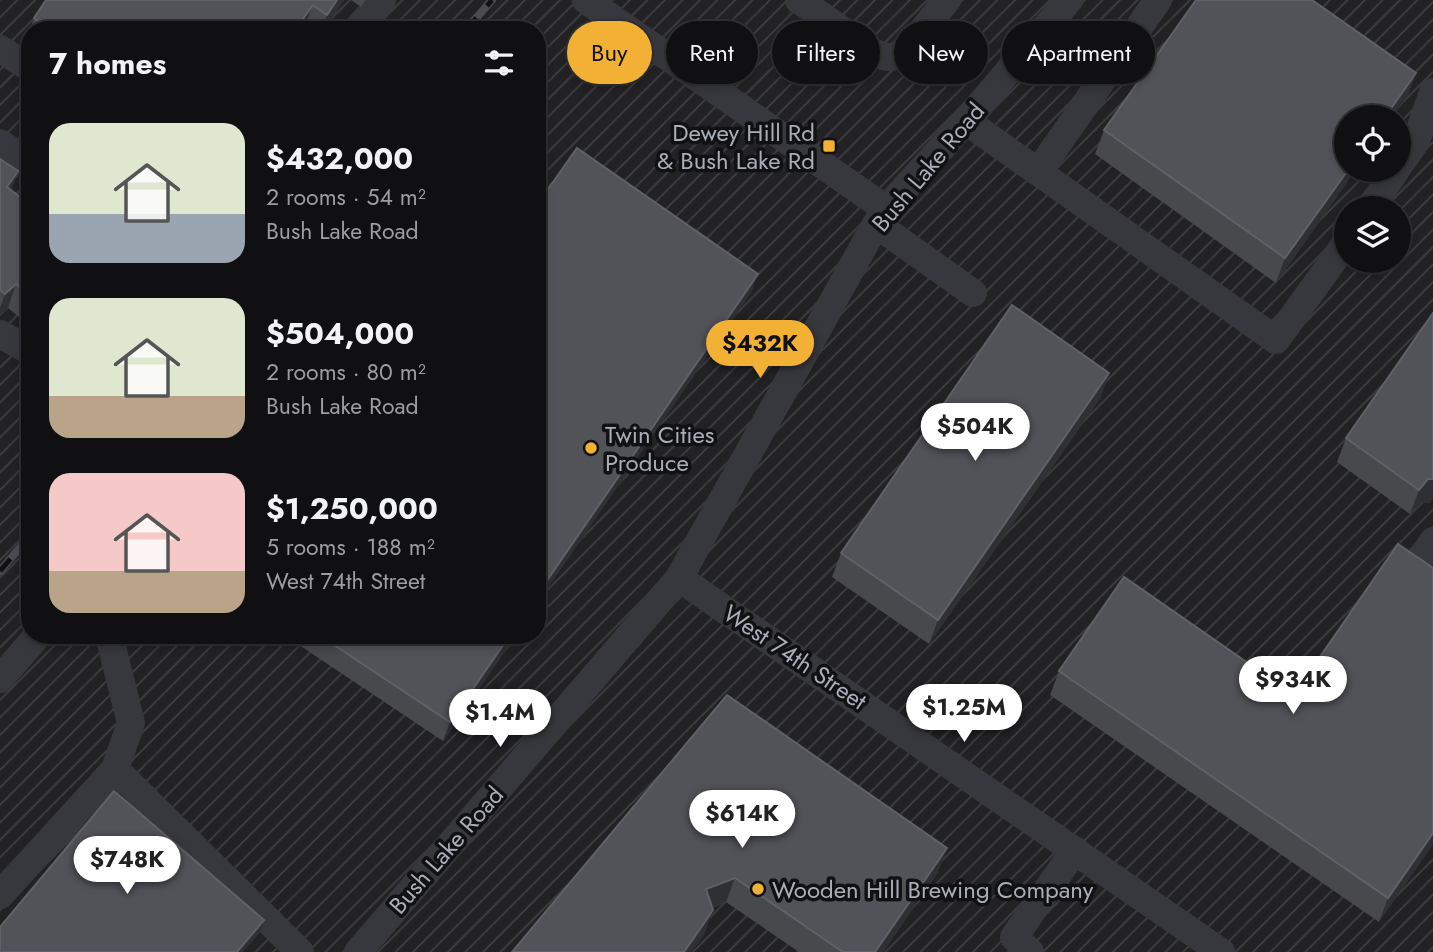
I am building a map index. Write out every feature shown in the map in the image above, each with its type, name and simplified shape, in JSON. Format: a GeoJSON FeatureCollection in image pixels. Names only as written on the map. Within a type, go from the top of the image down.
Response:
{"type":"FeatureCollection","features":[{"type":"Feature","properties":{"kind":"street"},"geometry":{"type":"LineString","coordinates":[[364,21],[382,0]]}},
{"type":"Feature","properties":{"kind":"street"},"geometry":{"type":"LineString","coordinates":[[586,0],[881,217],[973,293]]}},
{"type":"Feature","properties":{"kind":"street"},"geometry":{"type":"LineString","coordinates":[[799,0],[884,57],[894,56],[904,50],[947,0]]}},
{"type":"Feature","properties":{"kind":"street","name":"Bush Lake Road"},"geometry":{"type":"LineString","coordinates":[[358,952],[679,578],[881,217],[1069,0]]}},
{"type":"Feature","properties":{"kind":"street"},"geometry":{"type":"LineString","coordinates":[[1038,172],[1158,0]]}},
{"type":"Feature","properties":{"kind":"street"},"geometry":{"type":"LineString","coordinates":[[0,48],[21,62]]}},
{"type":"Feature","properties":{"kind":"street"},"geometry":{"type":"LineString","coordinates":[[1411,148],[1433,92]]}},
{"type":"Feature","properties":{"kind":"street"},"geometry":{"type":"LineString","coordinates":[[966,121],[1276,340],[1334,260]]}},
{"type":"Feature","properties":{"kind":"street"},"geometry":{"type":"LineString","coordinates":[[0,144],[21,158]]}},
{"type":"Feature","properties":{"kind":"street"},"geometry":{"type":"LineString","coordinates":[[0,334],[21,346]]}},
{"type":"Feature","properties":{"kind":"street","name":"West 74th Street"},"geometry":{"type":"LineString","coordinates":[[679,578],[1221,952]]}},
{"type":"Feature","properties":{"kind":"street"},"geometry":{"type":"LineString","coordinates":[[0,679],[30,644]]}},
{"type":"Feature","properties":{"kind":"street"},"geometry":{"type":"LineString","coordinates":[[0,895],[115,769],[131,723],[111,644]]}},
{"type":"Feature","properties":{"kind":"street"},"geometry":{"type":"LineString","coordinates":[[115,769],[285,947]]}},
{"type":"Feature","properties":{"kind":"street"},"geometry":{"type":"LineString","coordinates":[[1016,947],[1075,850]]}},
{"type":"Feature","properties":{"kind":"shaded area"},"geometry":{"type":"Polygon","coordinates":[[[0,0],[1433,0],[1433,952],[0,952],[0,0]]]}},
{"type":"Feature","properties":{"kind":"building"},"geometry":{"type":"Polygon","coordinates":[[[46,0],[337,0],[327,15],[313,5],[301,21],[38,21],[34,18],[46,0]]]}},
{"type":"Feature","properties":{"kind":"building"},"geometry":{"type":"Polygon","coordinates":[[[1196,0],[1312,0],[1416,73],[1393,105],[1334,105],[1334,182],[1339,182],[1285,258],[1104,130],[1137,84],[1155,84],[1155,58],[1196,0]]]}},
{"type":"Feature","properties":{"kind":"building","name":"Twin Cities Produce"},"geometry":{"type":"Polygon","coordinates":[[[577,148],[758,274],[546,582],[546,192],[577,148]]]}},
{"type":"Feature","properties":{"kind":"building"},"geometry":{"type":"Polygon","coordinates":[[[0,159],[18,171],[7,187],[21,198],[21,288],[16,284],[5,294],[0,290],[0,159]]]}},
{"type":"Feature","properties":{"kind":"building"},"geometry":{"type":"Polygon","coordinates":[[[1012,305],[1109,373],[938,620],[841,553],[1012,305]]]}},
{"type":"Feature","properties":{"kind":"building"},"geometry":{"type":"Polygon","coordinates":[[[1433,313],[1433,479],[1428,479],[1419,490],[1346,438],[1433,313]]]}},
{"type":"Feature","properties":{"kind":"building"},"geometry":{"type":"Polygon","coordinates":[[[1398,544],[1433,568],[1433,833],[1388,898],[1059,671],[1124,577],[1291,693],[1304,688],[1304,680],[1398,544]]]}},
{"type":"Feature","properties":{"kind":"building"},"geometry":{"type":"Polygon","coordinates":[[[333,644],[504,644],[450,722],[333,644]]]}},
{"type":"Feature","properties":{"kind":"building"},"geometry":{"type":"Polygon","coordinates":[[[727,695],[947,848],[875,952],[843,952],[735,878],[706,889],[713,910],[684,952],[512,952],[727,695]]]}},
{"type":"Feature","properties":{"kind":"building"},"geometry":{"type":"Polygon","coordinates":[[[114,791],[264,920],[237,952],[0,952],[0,927],[114,791]]]}},
{"type":"Feature","properties":{"kind":"railway"},"geometry":{"type":"LineString","coordinates":[[474,21],[492,0]]}},
{"type":"Feature","properties":{"kind":"railway"},"geometry":{"type":"LineString","coordinates":[[0,571],[21,546]]}},
{"type":"Feature","properties":{"kind":"place","name":"Dewey Hill Rd & Bush Lake Rd"},"geometry":{"type":"Point","coordinates":[829,146]}},
{"type":"Feature","properties":{"kind":"place","name":"Twin Cities Produce"},"geometry":{"type":"Point","coordinates":[591,448]}},
{"type":"Feature","properties":{"kind":"place","name":"Wooden Hill Brewing Company"},"geometry":{"type":"Point","coordinates":[758,889]}}]}
